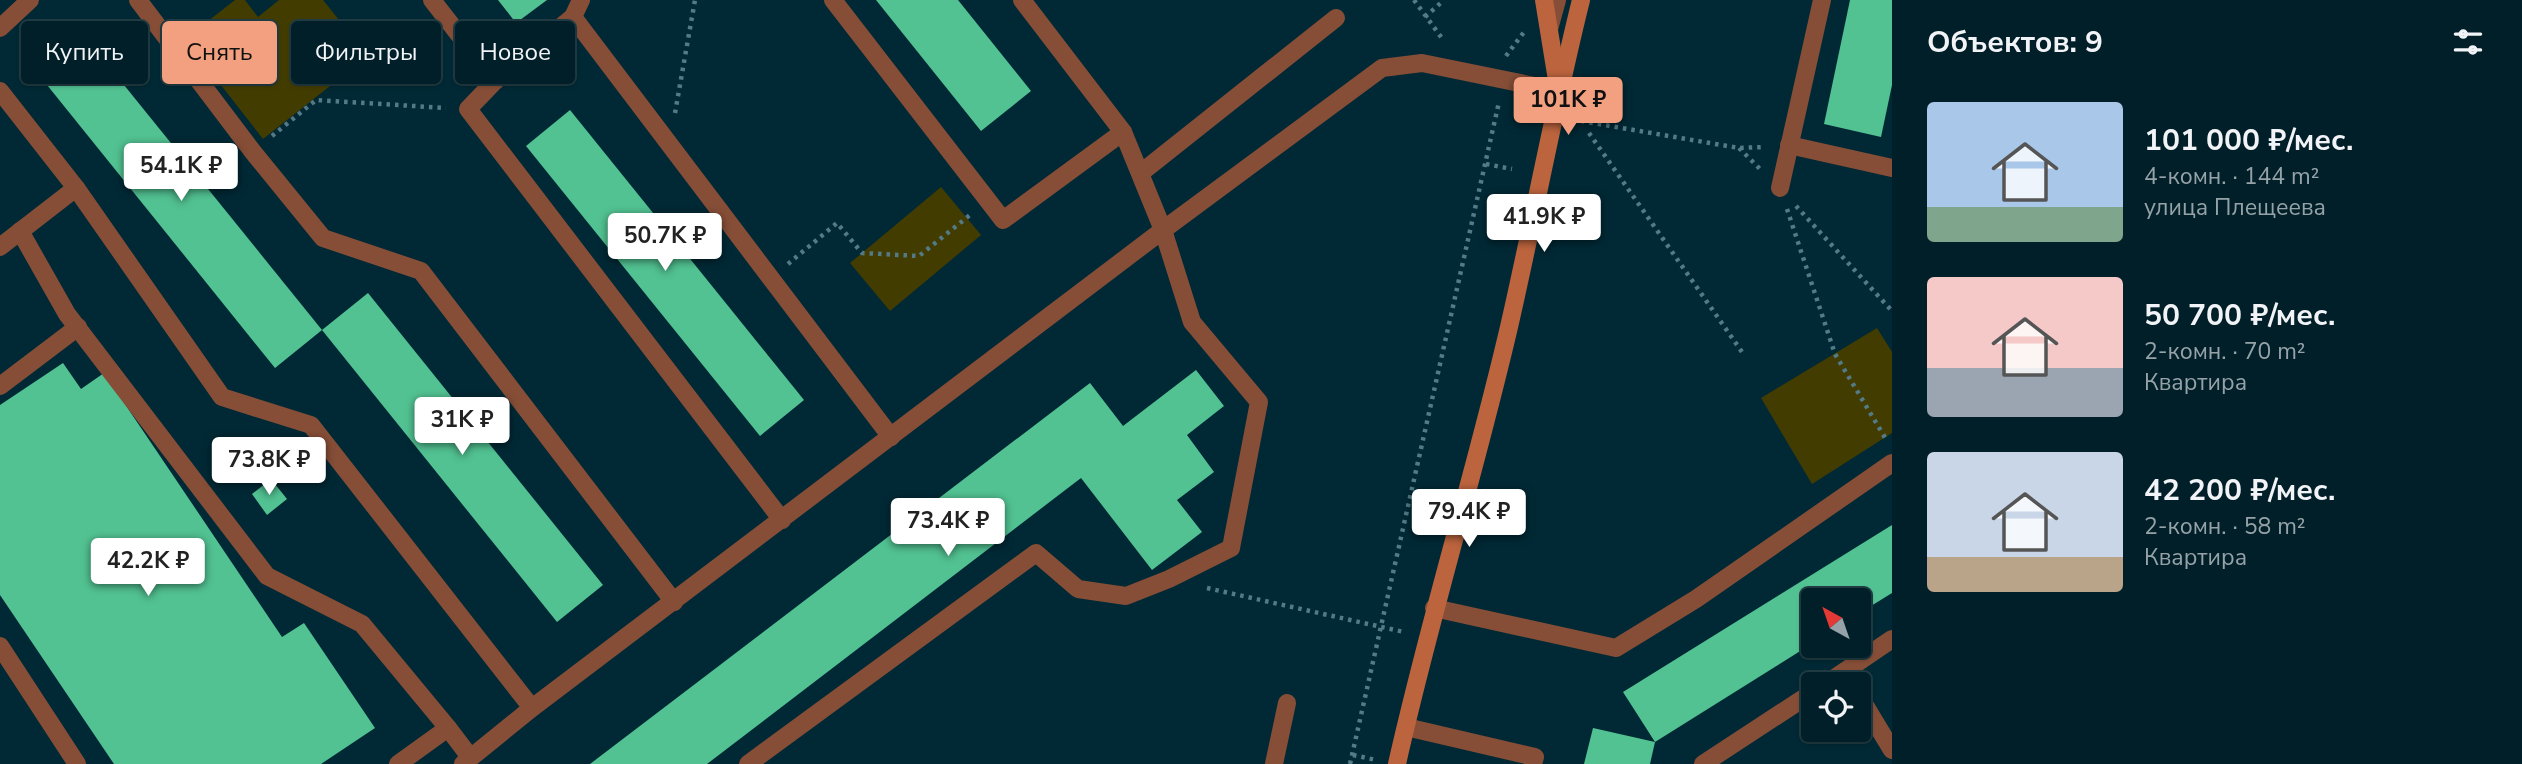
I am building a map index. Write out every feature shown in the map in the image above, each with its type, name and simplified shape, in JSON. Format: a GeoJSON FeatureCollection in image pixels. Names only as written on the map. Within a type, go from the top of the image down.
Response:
{"type":"FeatureCollection","features":[{"type":"Feature","properties":{"kind":"main road"},"geometry":{"type":"LineString","coordinates":[[1544,0],[1559,91]]}},
{"type":"Feature","properties":{"kind":"main road"},"geometry":{"type":"LineString","coordinates":[[1397,764],[1434,608],[1509,326],[1581,0]]}},
{"type":"Feature","properties":{"kind":"lane"},"geometry":{"type":"LineString","coordinates":[[0,28],[30,0]]}},
{"type":"Feature","properties":{"kind":"lane"},"geometry":{"type":"LineString","coordinates":[[138,0],[253,152],[323,238],[421,271],[674,602]]}},
{"type":"Feature","properties":{"kind":"lane"},"geometry":{"type":"LineString","coordinates":[[432,0],[455,30]]}},
{"type":"Feature","properties":{"kind":"lane"},"geometry":{"type":"LineString","coordinates":[[568,21],[581,0]]}},
{"type":"Feature","properties":{"kind":"lane"},"geometry":{"type":"LineString","coordinates":[[832,0],[1003,220],[1123,132]]}},
{"type":"Feature","properties":{"kind":"lane"},"geometry":{"type":"LineString","coordinates":[[747,764],[1036,553],[1078,589],[1126,596],[1169,579],[1231,548],[1259,402],[1192,322],[1142,172],[1123,132],[1022,0]]}},
{"type":"Feature","properties":{"kind":"lane"},"geometry":{"type":"LineString","coordinates":[[1549,29],[1557,0]]}},
{"type":"Feature","properties":{"kind":"lane"},"geometry":{"type":"LineString","coordinates":[[1780,188],[1822,0]]}},
{"type":"Feature","properties":{"kind":"lane"},"geometry":{"type":"LineString","coordinates":[[573,17],[891,437]]}},
{"type":"Feature","properties":{"kind":"lane"},"geometry":{"type":"LineString","coordinates":[[1142,172],[1336,18]]}},
{"type":"Feature","properties":{"kind":"lane"},"geometry":{"type":"LineString","coordinates":[[20,231],[67,314],[267,576],[362,624],[448,728],[467,761],[532,708],[1163,230],[1382,68],[1422,63],[1559,91]]}},
{"type":"Feature","properties":{"kind":"lane"},"geometry":{"type":"LineString","coordinates":[[492,84],[468,110],[782,520]]}},
{"type":"Feature","properties":{"kind":"lane"},"geometry":{"type":"LineString","coordinates":[[0,91],[76,188],[222,397],[311,425],[532,708]]}},
{"type":"Feature","properties":{"kind":"lane"},"geometry":{"type":"LineString","coordinates":[[1789,145],[1892,168]]}},
{"type":"Feature","properties":{"kind":"lane"},"geometry":{"type":"LineString","coordinates":[[0,247],[76,188]]}},
{"type":"Feature","properties":{"kind":"lane"},"geometry":{"type":"LineString","coordinates":[[0,386],[78,327]]}},
{"type":"Feature","properties":{"kind":"lane"},"geometry":{"type":"LineString","coordinates":[[1434,608],[1616,649],[1696,599],[1892,463]]}},
{"type":"Feature","properties":{"kind":"lane"},"geometry":{"type":"LineString","coordinates":[[1856,672],[1892,639]]}},
{"type":"Feature","properties":{"kind":"lane"},"geometry":{"type":"LineString","coordinates":[[0,646],[77,764]]}},
{"type":"Feature","properties":{"kind":"lane"},"geometry":{"type":"LineString","coordinates":[[1703,764],[1801,700]]}},
{"type":"Feature","properties":{"kind":"lane"},"geometry":{"type":"LineString","coordinates":[[1273,764],[1287,703]]}},
{"type":"Feature","properties":{"kind":"lane"},"geometry":{"type":"LineString","coordinates":[[1871,715],[1892,750]]}},
{"type":"Feature","properties":{"kind":"lane"},"geometry":{"type":"LineString","coordinates":[[1406,727],[1535,757],[1533,764]]}},
{"type":"Feature","properties":{"kind":"lane"},"geometry":{"type":"LineString","coordinates":[[398,764],[448,728]]}},
{"type":"Feature","properties":{"kind":"path"},"geometry":{"type":"LineString","coordinates":[[670,145],[695,0]]}},
{"type":"Feature","properties":{"kind":"path"},"geometry":{"type":"LineString","coordinates":[[1413,0],[1443,41],[1456,44]]}},
{"type":"Feature","properties":{"kind":"path"},"geometry":{"type":"LineString","coordinates":[[1425,17],[1444,0]]}},
{"type":"Feature","properties":{"kind":"path"},"geometry":{"type":"LineString","coordinates":[[1350,764],[1486,164],[1507,54],[1523,36],[1524,27]]}},
{"type":"Feature","properties":{"kind":"path"},"geometry":{"type":"LineString","coordinates":[[1494,51],[1507,54]]}},
{"type":"Feature","properties":{"kind":"path"},"geometry":{"type":"LineString","coordinates":[[253,152],[316,100],[468,110]]}},
{"type":"Feature","properties":{"kind":"path"},"geometry":{"type":"LineString","coordinates":[[1581,121],[1739,148],[1789,145]]}},
{"type":"Feature","properties":{"kind":"path"},"geometry":{"type":"LineString","coordinates":[[1590,132],[1742,352]]}},
{"type":"Feature","properties":{"kind":"path"},"geometry":{"type":"LineString","coordinates":[[1486,164],[1512,169]]}},
{"type":"Feature","properties":{"kind":"path"},"geometry":{"type":"LineString","coordinates":[[1780,188],[1892,311]]}},
{"type":"Feature","properties":{"kind":"path"},"geometry":{"type":"LineString","coordinates":[[1780,188],[1835,354],[1885,438]]}},
{"type":"Feature","properties":{"kind":"path"},"geometry":{"type":"LineString","coordinates":[[770,279],[838,223],[862,253],[919,256],[968,217]]}},
{"type":"Feature","properties":{"kind":"path"},"geometry":{"type":"LineString","coordinates":[[1169,579],[1427,638]]}},
{"type":"Feature","properties":{"kind":"shaded area"},"geometry":{"type":"Polygon","coordinates":[[[235,0],[245,0],[258,17],[279,0],[323,0],[340,21],[291,21],[291,84],[333,84],[263,139],[220,84],[277,84],[277,21],[208,21],[235,0]]]}},
{"type":"Feature","properties":{"kind":"shaded area"},"geometry":{"type":"Polygon","coordinates":[[[941,187],[981,235],[890,311],[850,263],[941,187]]]}},
{"type":"Feature","properties":{"kind":"shaded area"},"geometry":{"type":"Polygon","coordinates":[[[1877,328],[1892,352],[1892,433],[1812,484],[1761,398],[1877,328]]]}},
{"type":"Feature","properties":{"kind":"building"},"geometry":{"type":"Polygon","coordinates":[[[498,0],[547,0],[519,21],[514,21],[498,0]]]}},
{"type":"Feature","properties":{"kind":"building"},"geometry":{"type":"Polygon","coordinates":[[[876,0],[958,0],[1031,91],[981,131],[876,0]]]}},
{"type":"Feature","properties":{"kind":"building"},"geometry":{"type":"Polygon","coordinates":[[[1850,0],[1892,0],[1892,85],[1881,137],[1824,124],[1850,0]]]}},
{"type":"Feature","properties":{"kind":"building"},"geometry":{"type":"Polygon","coordinates":[[[46,84],[123,84],[322,330],[275,368],[46,84]]]}},
{"type":"Feature","properties":{"kind":"building"},"geometry":{"type":"Polygon","coordinates":[[[570,110],[804,400],[760,436],[526,146],[570,110]]]}},
{"type":"Feature","properties":{"kind":"building"},"geometry":{"type":"Polygon","coordinates":[[[368,293],[603,585],[557,622],[322,330],[368,293]]]}},
{"type":"Feature","properties":{"kind":"building"},"geometry":{"type":"Polygon","coordinates":[[[63,363],[81,389],[104,373],[282,637],[304,623],[375,728],[321,764],[114,764],[0,595],[0,405],[63,363]]]}},
{"type":"Feature","properties":{"kind":"building"},"geometry":{"type":"Polygon","coordinates":[[[1196,370],[1224,406],[1187,435],[1214,472],[1177,500],[1202,532],[1152,570],[1081,478],[707,764],[590,764],[1090,383],[1123,426],[1196,370]]]}},
{"type":"Feature","properties":{"kind":"building"},"geometry":{"type":"Polygon","coordinates":[[[271,479],[287,499],[267,515],[252,494],[271,479]]]}},
{"type":"Feature","properties":{"kind":"building"},"geometry":{"type":"Polygon","coordinates":[[[1892,525],[1892,593],[1871,606],[1871,588],[1801,588],[1801,651],[1655,742],[1623,692],[1892,525]]]}},
{"type":"Feature","properties":{"kind":"building"},"geometry":{"type":"Polygon","coordinates":[[[1593,728],[1655,742],[1650,764],[1584,764],[1593,728]]]}}]}
